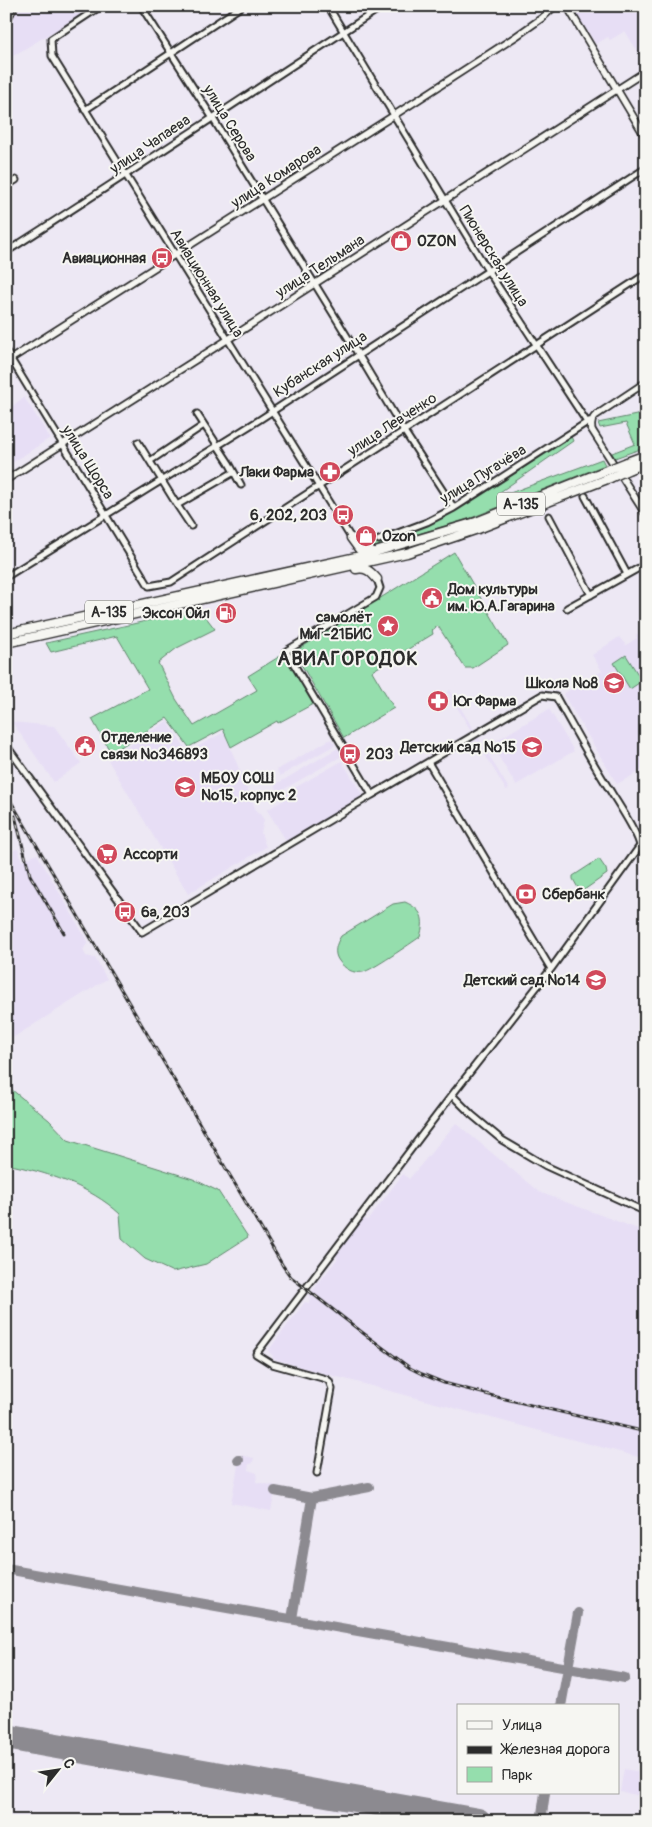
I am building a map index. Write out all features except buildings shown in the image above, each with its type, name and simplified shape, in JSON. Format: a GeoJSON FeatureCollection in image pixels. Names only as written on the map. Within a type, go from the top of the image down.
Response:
{"type":"FeatureCollection","features":[{"type":"Feature","properties":{"kind":"highway","name":"А-135"},"geometry":{"type":"LineString","coordinates":[[6,634],[276,579],[332,570],[407,553],[629,466],[646,455]]}},
{"type":"Feature","properties":{"kind":"highway","name":"А-135"},"geometry":{"type":"LineString","coordinates":[[629,466],[646,463]]}},
{"type":"Feature","properties":{"kind":"highway","name":"А-135"},"geometry":{"type":"LineString","coordinates":[[6,643],[276,579],[323,564],[477,526]]}},
{"type":"Feature","properties":{"kind":"highway"},"geometry":{"type":"LineString","coordinates":[[351,538],[362,550],[396,546]]}},
{"type":"Feature","properties":{"kind":"highway"},"geometry":{"type":"LineString","coordinates":[[323,564],[349,553],[352,543],[351,538]]}},
{"type":"Feature","properties":{"kind":"highway"},"geometry":{"type":"LineString","coordinates":[[377,578],[374,569],[377,564],[396,559],[407,553]]}},
{"type":"Feature","properties":{"kind":"highway"},"geometry":{"type":"LineString","coordinates":[[332,570],[338,572],[364,568],[377,578]]}},
{"type":"Feature","properties":{"kind":"street","name":"Авиационная улица"},"geometry":{"type":"LineString","coordinates":[[101,6],[51,39],[52,56],[351,538]]}},
{"type":"Feature","properties":{"kind":"street","name":"улица Серова"},"geometry":{"type":"LineString","coordinates":[[142,6],[358,354],[404,432],[454,508]]}},
{"type":"Feature","properties":{"kind":"street"},"geometry":{"type":"LineString","coordinates":[[85,110],[242,6]]}},
{"type":"Feature","properties":{"kind":"street","name":"Пионерская улица"},"geometry":{"type":"LineString","coordinates":[[328,6],[488,271],[646,514]]}},
{"type":"Feature","properties":{"kind":"street","name":"улица Чапаева"},"geometry":{"type":"LineString","coordinates":[[6,252],[126,176],[212,117],[383,6]]}},
{"type":"Feature","properties":{"kind":"street","name":"улица Комарова"},"geometry":{"type":"LineString","coordinates":[[9,360],[263,200],[515,37],[542,18],[555,6]]}},
{"type":"Feature","properties":{"kind":"street"},"geometry":{"type":"LineString","coordinates":[[567,7],[646,138]]}},
{"type":"Feature","properties":{"kind":"street","name":"улица Тельмана"},"geometry":{"type":"LineString","coordinates":[[6,480],[646,71]]}},
{"type":"Feature","properties":{"kind":"street","name":"Кубанская улица"},"geometry":{"type":"LineString","coordinates":[[6,577],[218,446],[646,168]]}},
{"type":"Feature","properties":{"kind":"street"},"geometry":{"type":"LineString","coordinates":[[6,186],[16,180]]}},
{"type":"Feature","properties":{"kind":"street","name":"улица Левченко"},"geometry":{"type":"LineString","coordinates":[[149,586],[171,582],[646,274]]}},
{"type":"Feature","properties":{"kind":"street","name":"улица Щорса"},"geometry":{"type":"LineString","coordinates":[[6,350],[9,360],[149,586]]}},
{"type":"Feature","properties":{"kind":"street","name":"улица Пугачёва"},"geometry":{"type":"LineString","coordinates":[[379,540],[427,522],[454,508],[646,382]]}},
{"type":"Feature","properties":{"kind":"street"},"geometry":{"type":"LineString","coordinates":[[197,414],[241,486]]}},
{"type":"Feature","properties":{"kind":"street"},"geometry":{"type":"LineString","coordinates":[[592,430],[594,417]]}},
{"type":"Feature","properties":{"kind":"street"},"geometry":{"type":"LineString","coordinates":[[150,461],[204,425]]}},
{"type":"Feature","properties":{"kind":"street"},"geometry":{"type":"LineString","coordinates":[[138,442],[191,526]]}},
{"type":"Feature","properties":{"kind":"street"},"geometry":{"type":"LineString","coordinates":[[176,505],[234,472]]}},
{"type":"Feature","properties":{"kind":"street"},"geometry":{"type":"LineString","coordinates":[[585,496],[628,574]]}},
{"type":"Feature","properties":{"kind":"street"},"geometry":{"type":"LineString","coordinates":[[549,516],[591,595]]}},
{"type":"Feature","properties":{"kind":"street"},"geometry":{"type":"LineString","coordinates":[[567,608],[646,564]]}},
{"type":"Feature","properties":{"kind":"street"},"geometry":{"type":"LineString","coordinates":[[372,795],[286,651],[376,597],[380,588],[377,578]]}},
{"type":"Feature","properties":{"kind":"street"},"geometry":{"type":"LineString","coordinates":[[6,745],[142,932],[542,696],[556,697],[618,802],[632,830],[643,845],[551,969],[452,1095],[256,1354],[272,1364],[330,1381],[332,1388],[317,1473]]}},
{"type":"Feature","properties":{"kind":"street"},"geometry":{"type":"LineString","coordinates":[[428,762],[551,969]]}},
{"type":"Feature","properties":{"kind":"street"},"geometry":{"type":"LineString","coordinates":[[452,1095],[472,1115],[514,1148],[546,1166],[646,1212]]}},
{"type":"Feature","properties":{"kind":"shaded area"},"geometry":{"type":"Polygon","coordinates":[[[6,6],[96,6],[6,60],[6,6]]]}},
{"type":"Feature","properties":{"kind":"shaded area"},"geometry":{"type":"Polygon","coordinates":[[[646,6],[646,59],[643,60],[625,31],[610,40],[608,37],[596,44],[572,7],[646,6]]]}},
{"type":"Feature","properties":{"kind":"shaded area"},"geometry":{"type":"Polygon","coordinates":[[[24,397],[50,438],[6,467],[6,411],[24,397]]]}},
{"type":"Feature","properties":{"kind":"shaded area","name":"Школа №8"},"geometry":{"type":"Polygon","coordinates":[[[641,632],[646,636],[646,768],[617,784],[563,694],[602,671],[592,655],[619,637],[626,645],[637,638],[636,635],[641,632]]]}},
{"type":"Feature","properties":{"kind":"shaded area"},"geometry":{"type":"Polygon","coordinates":[[[450,690],[509,789],[506,790],[448,692],[450,690]]]}},
{"type":"Feature","properties":{"kind":"shaded area","name":"Детский сад №15"},"geometry":{"type":"Polygon","coordinates":[[[549,709],[574,751],[516,785],[491,744],[549,709]]]}},
{"type":"Feature","properties":{"kind":"shaded area","name":"МБОУ СОШ №15, корпус 2"},"geometry":{"type":"Polygon","coordinates":[[[167,721],[188,752],[224,732],[257,813],[264,820],[261,833],[266,847],[188,894],[108,760],[167,721]]]}},
{"type":"Feature","properties":{"kind":"shaded area"},"geometry":{"type":"Polygon","coordinates":[[[12,722],[54,726],[81,763],[54,782],[12,722]]]}},
{"type":"Feature","properties":{"kind":"shaded area"},"geometry":{"type":"Polygon","coordinates":[[[331,739],[335,745],[280,776],[277,770],[331,739]]]}},
{"type":"Feature","properties":{"kind":"shaded area"},"geometry":{"type":"Polygon","coordinates":[[[338,748],[342,756],[279,792],[275,785],[338,748]]]}},
{"type":"Feature","properties":{"kind":"shaded area"},"geometry":{"type":"Polygon","coordinates":[[[342,761],[363,796],[287,842],[267,810],[284,800],[282,795],[342,761]]]}},
{"type":"Feature","properties":{"kind":"shaded area"},"geometry":{"type":"Polygon","coordinates":[[[18,849],[22,861],[37,854],[88,942],[83,950],[86,956],[95,958],[107,979],[6,1042],[6,851],[18,849]]]}},
{"type":"Feature","properties":{"kind":"shaded area"},"geometry":{"type":"Polygon","coordinates":[[[456,1123],[539,1192],[646,1232],[646,1459],[304,1368],[272,1358],[273,1356],[268,1351],[305,1302],[309,1303],[311,1300],[309,1296],[338,1258],[334,1254],[362,1217],[367,1221],[403,1174],[409,1179],[456,1123]]]}},
{"type":"Feature","properties":{"kind":"shaded area"},"geometry":{"type":"Polygon","coordinates":[[[240,1455],[254,1458],[252,1464],[249,1464],[248,1470],[257,1473],[256,1482],[276,1486],[271,1511],[231,1503],[240,1455]]]}},
{"type":"Feature","properties":{"kind":"shaded area"},"geometry":{"type":"Polygon","coordinates":[[[624,1769],[646,1773],[643,1796],[620,1792],[624,1769]]]}},
{"type":"Feature","properties":{"kind":"green space"},"geometry":{"type":"Polygon","coordinates":[[[646,413],[646,447],[615,458],[612,453],[635,444],[626,423],[600,428],[598,423],[646,413]]]}},
{"type":"Feature","properties":{"kind":"green space"},"geometry":{"type":"Polygon","coordinates":[[[570,434],[573,441],[500,492],[510,493],[602,459],[605,465],[471,518],[375,547],[371,544],[420,528],[454,512],[505,480],[570,434]]]}},
{"type":"Feature","properties":{"kind":"green space"},"geometry":{"type":"Polygon","coordinates":[[[454,552],[508,645],[473,668],[465,668],[438,626],[432,630],[433,634],[372,671],[394,708],[344,738],[294,652],[454,552]]]}},
{"type":"Feature","properties":{"kind":"green space"},"geometry":{"type":"Polygon","coordinates":[[[192,611],[205,616],[215,629],[177,648],[158,663],[176,699],[194,726],[257,690],[248,676],[285,653],[313,704],[278,723],[277,721],[231,747],[223,729],[189,747],[167,718],[111,753],[92,719],[148,689],[117,636],[51,652],[46,643],[192,611]]]}},
{"type":"Feature","properties":{"kind":"green space"},"geometry":{"type":"Polygon","coordinates":[[[626,655],[642,681],[630,689],[614,663],[626,655]]]}},
{"type":"Feature","properties":{"kind":"green space"},"geometry":{"type":"Polygon","coordinates":[[[599,859],[607,874],[584,890],[578,888],[573,876],[599,859]]]}},
{"type":"Feature","properties":{"kind":"green space"},"geometry":{"type":"Polygon","coordinates":[[[405,902],[416,908],[421,916],[420,937],[363,972],[349,970],[339,961],[336,952],[341,936],[393,904],[405,902]]]}},
{"type":"Feature","properties":{"kind":"green space"},"geometry":{"type":"Polygon","coordinates":[[[6,1085],[49,1120],[68,1140],[193,1179],[218,1191],[248,1237],[206,1264],[173,1272],[145,1259],[122,1239],[120,1214],[108,1204],[81,1188],[52,1176],[6,1164],[6,1085]]]}},
{"type":"Feature","properties":{"kind":"taxiway"},"geometry":{"type":"LineString","coordinates":[[292,1619],[312,1498],[369,1487]]}},
{"type":"Feature","properties":{"kind":"taxiway"},"geometry":{"type":"LineString","coordinates":[[275,1491],[312,1498]]}},
{"type":"Feature","properties":{"kind":"taxiway"},"geometry":{"type":"LineString","coordinates":[[6,1569],[625,1678]]}},
{"type":"Feature","properties":{"kind":"taxiway"},"geometry":{"type":"LineString","coordinates":[[561,1704],[578,1613]]}},
{"type":"Feature","properties":{"kind":"taxiway"},"geometry":{"type":"LineString","coordinates":[[541,1821],[545,1794]]}},
{"type":"Feature","properties":{"kind":"runway"},"geometry":{"type":"LineString","coordinates":[[6,1737],[478,1821]]}},
{"type":"Feature","properties":{"kind":"railway"},"geometry":{"type":"LineString","coordinates":[[6,28],[18,6]]}},
{"type":"Feature","properties":{"kind":"railway"},"geometry":{"type":"LineString","coordinates":[[6,793],[291,1277],[410,1368],[422,1374],[444,1383],[497,1397],[646,1432]]}},
{"type":"Feature","properties":{"kind":"railway"},"geometry":{"type":"LineString","coordinates":[[15,816],[30,875],[64,933]]}},
{"type":"Feature","properties":{"kind":"place","name":"OZON"},"geometry":{"type":"Point","coordinates":[401,241]}},
{"type":"Feature","properties":{"kind":"place","name":"Авиационная"},"geometry":{"type":"Point","coordinates":[162,258]}},
{"type":"Feature","properties":{"kind":"place","name":"Лаки Фарма"},"geometry":{"type":"Point","coordinates":[330,472]}},
{"type":"Feature","properties":{"kind":"place","name":"6, 202, 203"},"geometry":{"type":"Point","coordinates":[343,515]}},
{"type":"Feature","properties":{"kind":"place","name":"Ozon"},"geometry":{"type":"Point","coordinates":[366,536]}},
{"type":"Feature","properties":{"kind":"place","name":"Дом культуры им. Ю.А.Гагарина"},"geometry":{"type":"Point","coordinates":[432,598]}},
{"type":"Feature","properties":{"kind":"place","name":"Эксон Ойл"},"geometry":{"type":"Point","coordinates":[226,613]}},
{"type":"Feature","properties":{"kind":"place","name":"самолёт МиГ-21БИС"},"geometry":{"type":"Point","coordinates":[388,626]}},
{"type":"Feature","properties":{"kind":"place","name":"Школа №8"},"geometry":{"type":"Point","coordinates":[614,683]}},
{"type":"Feature","properties":{"kind":"place","name":"Юг Фарма"},"geometry":{"type":"Point","coordinates":[438,701]}},
{"type":"Feature","properties":{"kind":"place","name":"Отделение связи №346893"},"geometry":{"type":"Point","coordinates":[85,746]}},
{"type":"Feature","properties":{"kind":"place","name":"Детский сад №15"},"geometry":{"type":"Point","coordinates":[532,747]}},
{"type":"Feature","properties":{"kind":"place","name":"203"},"geometry":{"type":"Point","coordinates":[350,754]}},
{"type":"Feature","properties":{"kind":"place","name":"МБОУ СОШ №15, корпус 2"},"geometry":{"type":"Point","coordinates":[185,787]}},
{"type":"Feature","properties":{"kind":"place","name":"Ассорти"},"geometry":{"type":"Point","coordinates":[107,854]}},
{"type":"Feature","properties":{"kind":"place","name":"Сбербанк"},"geometry":{"type":"Point","coordinates":[526,894]}},
{"type":"Feature","properties":{"kind":"place","name":"6а, 203"},"geometry":{"type":"Point","coordinates":[125,912]}},
{"type":"Feature","properties":{"kind":"place","name":"Детский сад №14"},"geometry":{"type":"Point","coordinates":[596,980]}},
{"type":"Feature","properties":{"kind":"district","name":"АВИАГОРОДОК"},"geometry":{"type":"Point","coordinates":[348,658]}}]}
